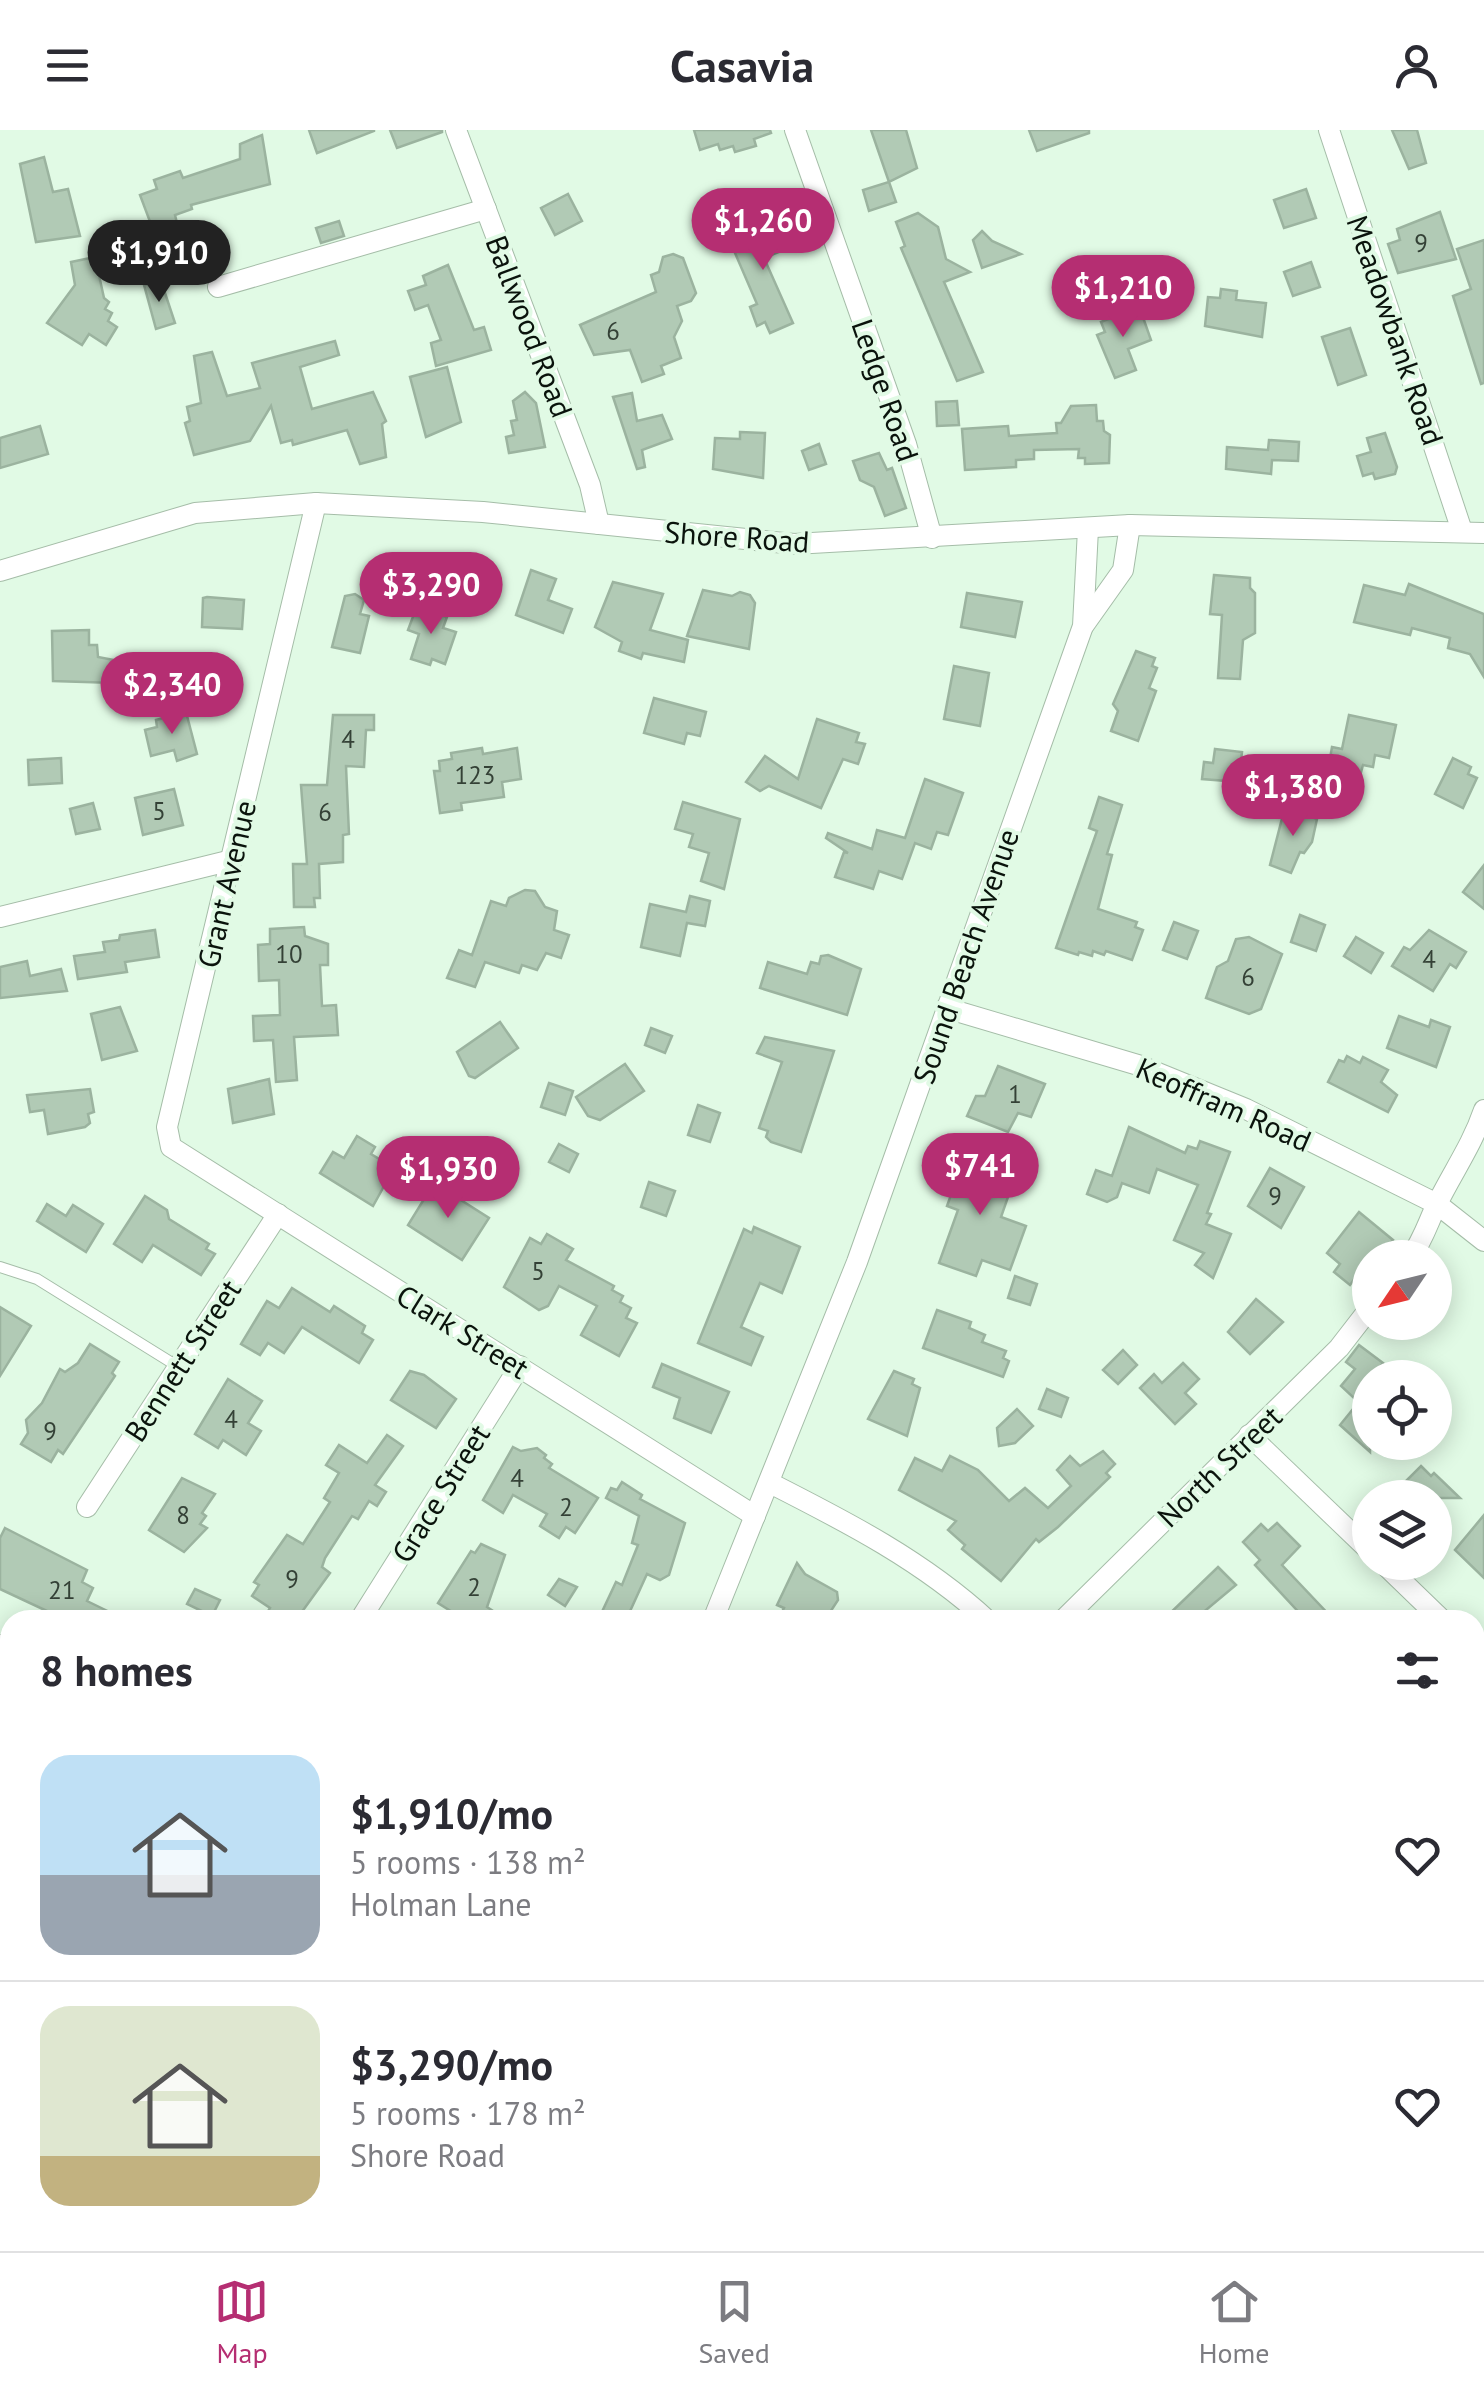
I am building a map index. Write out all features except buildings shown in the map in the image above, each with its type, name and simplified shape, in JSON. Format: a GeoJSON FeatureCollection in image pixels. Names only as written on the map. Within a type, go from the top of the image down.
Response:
{"type":"FeatureCollection","features":[{"type":"Feature","properties":{"kind":"street","name":"Ballwood Road"},"geometry":{"type":"LineString","coordinates":[[456,130],[590,484],[599,524]]}},
{"type":"Feature","properties":{"kind":"street","name":"Ledge Road"},"geometry":{"type":"LineString","coordinates":[[795,130],[906,444],[932,538]]}},
{"type":"Feature","properties":{"kind":"street","name":"Meadowbank Road"},"geometry":{"type":"LineString","coordinates":[[1329,130],[1462,532]]}},
{"type":"Feature","properties":{"kind":"street"},"geometry":{"type":"LineString","coordinates":[[218,286],[486,209]]}},
{"type":"Feature","properties":{"kind":"street","name":"Shore Road"},"geometry":{"type":"LineString","coordinates":[[0,571],[180,516],[316,503],[483,512],[794,544],[1130,525],[1484,533]]}},
{"type":"Feature","properties":{"kind":"street","name":"Grant Avenue"},"geometry":{"type":"LineString","coordinates":[[171,1147],[168,1127],[316,503]]}},
{"type":"Feature","properties":{"kind":"street","name":"Sound Beach Avenue"},"geometry":{"type":"LineString","coordinates":[[717,1610],[857,1262],[1083,626],[1123,570],[1130,525]]}},
{"type":"Feature","properties":{"kind":"street","name":"Sound Beach Avenue"},"geometry":{"type":"LineString","coordinates":[[1083,626],[1088,529]]}},
{"type":"Feature","properties":{"kind":"street"},"geometry":{"type":"LineString","coordinates":[[0,917],[232,860]]}},
{"type":"Feature","properties":{"kind":"street","name":"Keoffram Road"},"geometry":{"type":"LineString","coordinates":[[946,1008],[1138,1064],[1246,1109],[1437,1204],[1484,1242]]}},
{"type":"Feature","properties":{"kind":"street"},"geometry":{"type":"LineString","coordinates":[[1423,1240],[1437,1204],[1472,1148],[1484,1110]]}},
{"type":"Feature","properties":{"kind":"street","name":"Clark Street"},"geometry":{"type":"LineString","coordinates":[[171,1147],[755,1516]]}},
{"type":"Feature","properties":{"kind":"street","name":"Bennett Street"},"geometry":{"type":"LineString","coordinates":[[86,1507],[278,1214]]}},
{"type":"Feature","properties":{"kind":"street","name":"North Street"},"geometry":{"type":"LineString","coordinates":[[1074,1610],[1352,1331]]}},
{"type":"Feature","properties":{"kind":"street","name":"Grace Street"},"geometry":{"type":"LineString","coordinates":[[366,1610],[520,1366]]}},
{"type":"Feature","properties":{"kind":"street"},"geometry":{"type":"LineString","coordinates":[[1249,1435],[1352,1534]]}},
{"type":"Feature","properties":{"kind":"street"},"geometry":{"type":"LineString","coordinates":[[770,1482],[900,1553],[938,1578],[975,1610]]}},
{"type":"Feature","properties":{"kind":"street"},"geometry":{"type":"LineString","coordinates":[[1401,1580],[1432,1610]]}},
{"type":"Feature","properties":{"kind":"lane"},"geometry":{"type":"LineString","coordinates":[[0,1267],[37,1279],[177,1366]]}}]}
